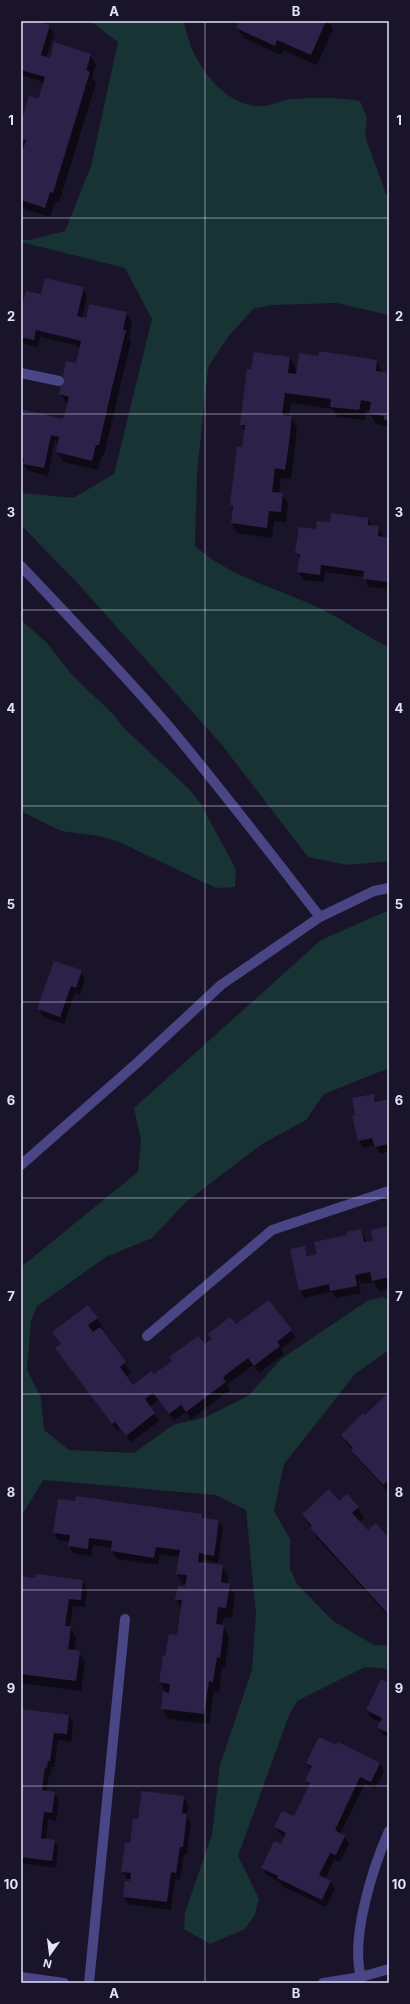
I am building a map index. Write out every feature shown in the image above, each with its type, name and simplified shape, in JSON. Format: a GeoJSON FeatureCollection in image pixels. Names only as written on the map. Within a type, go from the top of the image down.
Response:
{"type":"FeatureCollection","features":[{"type":"Feature","properties":{"kind":"street"},"geometry":{"type":"LineString","coordinates":[[21,373],[59,381]]}},
{"type":"Feature","properties":{"kind":"street"},"geometry":{"type":"LineString","coordinates":[[21,566],[99,648],[171,730],[255,832],[320,917]]}},
{"type":"Feature","properties":{"kind":"street"},"geometry":{"type":"LineString","coordinates":[[21,1165],[137,1063],[222,985],[320,917],[374,891],[389,888]]}},
{"type":"Feature","properties":{"kind":"street"},"geometry":{"type":"LineString","coordinates":[[147,1336],[272,1230],[389,1191]]}},
{"type":"Feature","properties":{"kind":"street"},"geometry":{"type":"LineString","coordinates":[[89,1983],[125,1619]]}},
{"type":"Feature","properties":{"kind":"street"},"geometry":{"type":"LineString","coordinates":[[361,1977],[357,1963],[361,1914],[389,1831]]}},
{"type":"Feature","properties":{"kind":"street"},"geometry":{"type":"LineString","coordinates":[[323,1983],[361,1977],[389,1969]]}},
{"type":"Feature","properties":{"kind":"street"},"geometry":{"type":"LineString","coordinates":[[21,1977],[64,1983]]}},
{"type":"Feature","properties":{"kind":"green space"},"geometry":{"type":"Polygon","coordinates":[[[86,21],[184,21],[192,48],[207,74],[217,86],[228,95],[241,102],[254,106],[265,106],[301,98],[326,98],[360,101],[367,118],[365,136],[386,194],[389,194],[389,315],[336,303],[271,305],[253,309],[228,337],[208,367],[197,474],[195,546],[225,567],[258,583],[309,603],[389,647],[389,861],[348,865],[308,857],[222,745],[82,588],[21,525],[22,493],[73,498],[114,474],[152,319],[125,268],[21,242],[21,240],[29,240],[65,231],[91,166],[118,42],[93,23],[86,21]]]}},
{"type":"Feature","properties":{"kind":"green space"},"geometry":{"type":"Polygon","coordinates":[[[21,620],[47,643],[72,675],[113,714],[124,728],[189,789],[200,803],[236,869],[235,887],[216,888],[117,841],[99,836],[61,831],[21,811],[21,620]]]}},
{"type":"Feature","properties":{"kind":"green space"},"geometry":{"type":"Polygon","coordinates":[[[389,910],[389,1068],[324,1094],[306,1120],[262,1144],[186,1202],[152,1238],[106,1257],[37,1306],[31,1321],[27,1369],[41,1398],[44,1430],[69,1450],[134,1453],[173,1425],[206,1417],[248,1396],[281,1359],[367,1301],[382,1297],[389,1299],[389,1350],[355,1374],[284,1464],[274,1511],[290,1539],[290,1569],[297,1584],[333,1621],[374,1645],[389,1646],[389,1669],[365,1667],[297,1701],[289,1715],[238,1856],[259,1899],[255,1914],[245,1929],[210,1944],[184,1929],[185,1913],[212,1834],[220,1765],[252,1670],[256,1613],[246,1510],[216,1495],[43,1480],[21,1517],[21,1267],[138,1172],[141,1140],[134,1108],[321,940],[389,910]]]}},
{"type":"Feature","properties":{"kind":"building"},"geometry":{"type":"Polygon","coordinates":[[[21,21],[36,21],[50,25],[41,55],[50,58],[54,42],[91,54],[86,70],[90,72],[53,193],[50,192],[45,208],[21,200],[21,156],[26,140],[21,139],[21,123],[29,96],[38,99],[45,77],[21,70],[21,21]]]}},
{"type":"Feature","properties":{"kind":"building"},"geometry":{"type":"Polygon","coordinates":[[[239,21],[326,21],[311,55],[277,40],[275,46],[236,28],[239,21]]]}},
{"type":"Feature","properties":{"kind":"building"},"geometry":{"type":"Polygon","coordinates":[[[45,278],[84,287],[77,316],[86,318],[89,304],[127,312],[123,330],[126,330],[99,445],[96,445],[92,461],[56,452],[59,437],[51,435],[44,468],[23,464],[24,458],[21,457],[21,409],[63,419],[69,397],[59,394],[66,361],[76,363],[81,341],[36,330],[34,340],[21,337],[21,312],[26,291],[41,294],[45,278]]]}},
{"type":"Feature","properties":{"kind":"building"},"geometry":{"type":"Polygon","coordinates":[[[319,351],[377,360],[376,371],[389,373],[389,420],[384,420],[384,416],[369,414],[371,402],[361,400],[359,410],[330,407],[331,399],[285,393],[282,415],[292,416],[289,443],[285,470],[275,468],[272,492],[283,493],[281,512],[269,511],[267,528],[231,523],[233,506],[230,505],[237,447],[242,447],[245,425],[240,425],[247,369],[251,369],[254,352],[290,357],[288,373],[296,374],[299,353],[318,356],[319,351]]]}},
{"type":"Feature","properties":{"kind":"building"},"geometry":{"type":"Polygon","coordinates":[[[331,513],[368,518],[368,525],[379,526],[378,536],[389,538],[388,582],[363,579],[364,571],[321,565],[320,575],[297,572],[300,554],[295,553],[299,527],[316,529],[317,521],[330,522],[331,513]]]}},
{"type":"Feature","properties":{"kind":"building"},"geometry":{"type":"Polygon","coordinates":[[[54,961],[82,970],[76,988],[71,986],[60,1017],[37,1009],[54,961]]]}},
{"type":"Feature","properties":{"kind":"building"},"geometry":{"type":"Polygon","coordinates":[[[374,1094],[375,1102],[389,1099],[389,1148],[388,1144],[375,1147],[372,1138],[358,1141],[352,1116],[355,1115],[352,1098],[374,1094]]]}},
{"type":"Feature","properties":{"kind":"building"},"geometry":{"type":"Polygon","coordinates":[[[389,1226],[389,1277],[372,1281],[370,1272],[355,1275],[357,1286],[330,1291],[329,1284],[299,1291],[290,1249],[305,1246],[307,1256],[317,1254],[314,1242],[347,1235],[347,1232],[361,1229],[364,1242],[373,1241],[371,1230],[389,1226]]]}},
{"type":"Feature","properties":{"kind":"building"},"geometry":{"type":"Polygon","coordinates":[[[269,1300],[292,1330],[277,1342],[280,1346],[254,1366],[248,1358],[223,1377],[226,1382],[186,1412],[181,1405],[169,1414],[153,1393],[145,1399],[155,1413],[126,1436],[115,1422],[112,1424],[55,1348],[61,1344],[52,1332],[88,1305],[98,1318],[88,1325],[93,1332],[100,1327],[126,1362],[120,1367],[133,1385],[151,1371],[154,1374],[172,1361],[169,1357],[198,1336],[205,1344],[212,1339],[208,1334],[230,1317],[236,1324],[269,1300]]]}},
{"type":"Feature","properties":{"kind":"building"},"geometry":{"type":"Polygon","coordinates":[[[386,1395],[389,1398],[389,1480],[383,1485],[351,1450],[353,1448],[341,1435],[363,1413],[365,1415],[386,1395]]]}},
{"type":"Feature","properties":{"kind":"building"},"geometry":{"type":"Polygon","coordinates":[[[329,1489],[339,1501],[347,1494],[359,1507],[352,1513],[368,1530],[376,1523],[389,1538],[389,1615],[310,1528],[312,1526],[302,1514],[329,1489]]]}},
{"type":"Feature","properties":{"kind":"building"},"geometry":{"type":"Polygon","coordinates":[[[76,1496],[202,1514],[202,1518],[219,1520],[214,1556],[199,1553],[198,1562],[223,1565],[221,1582],[230,1584],[226,1608],[218,1607],[216,1624],[224,1625],[220,1658],[217,1657],[213,1682],[209,1681],[204,1714],[161,1709],[163,1692],[169,1693],[170,1684],[159,1682],[163,1656],[165,1656],[169,1634],[177,1635],[182,1600],[175,1600],[178,1586],[185,1587],[187,1575],[176,1574],[180,1550],[156,1547],[154,1558],[111,1551],[112,1541],[89,1538],[88,1549],[68,1546],[70,1535],[53,1533],[58,1499],[75,1501],[76,1496]]]}},
{"type":"Feature","properties":{"kind":"building"},"geometry":{"type":"Polygon","coordinates":[[[36,1574],[83,1580],[81,1600],[69,1599],[65,1626],[71,1626],[68,1649],[80,1651],[76,1681],[21,1674],[21,1576],[35,1578],[36,1574]]]}},
{"type":"Feature","properties":{"kind":"building"},"geometry":{"type":"Polygon","coordinates":[[[381,1679],[389,1683],[389,1733],[377,1728],[382,1718],[366,1710],[381,1679]]]}},
{"type":"Feature","properties":{"kind":"building"},"geometry":{"type":"Polygon","coordinates":[[[21,1709],[69,1715],[67,1734],[54,1733],[50,1761],[48,1761],[47,1768],[45,1767],[42,1790],[55,1792],[52,1813],[44,1812],[41,1838],[55,1840],[52,1861],[21,1857],[21,1709]]]}},
{"type":"Feature","properties":{"kind":"building"},"geometry":{"type":"Polygon","coordinates":[[[319,1737],[336,1745],[338,1742],[380,1763],[371,1782],[360,1777],[335,1830],[345,1836],[336,1855],[330,1853],[319,1875],[331,1881],[322,1900],[277,1878],[278,1876],[261,1868],[274,1841],[281,1844],[286,1833],[274,1827],[282,1811],[294,1816],[310,1783],[305,1781],[312,1766],[306,1763],[319,1737]]]}},
{"type":"Feature","properties":{"kind":"building"},"geometry":{"type":"Polygon","coordinates":[[[142,1791],[184,1796],[182,1813],[187,1814],[183,1847],[180,1847],[176,1873],[171,1872],[167,1902],[123,1897],[125,1881],[130,1881],[131,1873],[121,1872],[125,1843],[130,1843],[133,1819],[138,1819],[142,1791]]]}}]}
